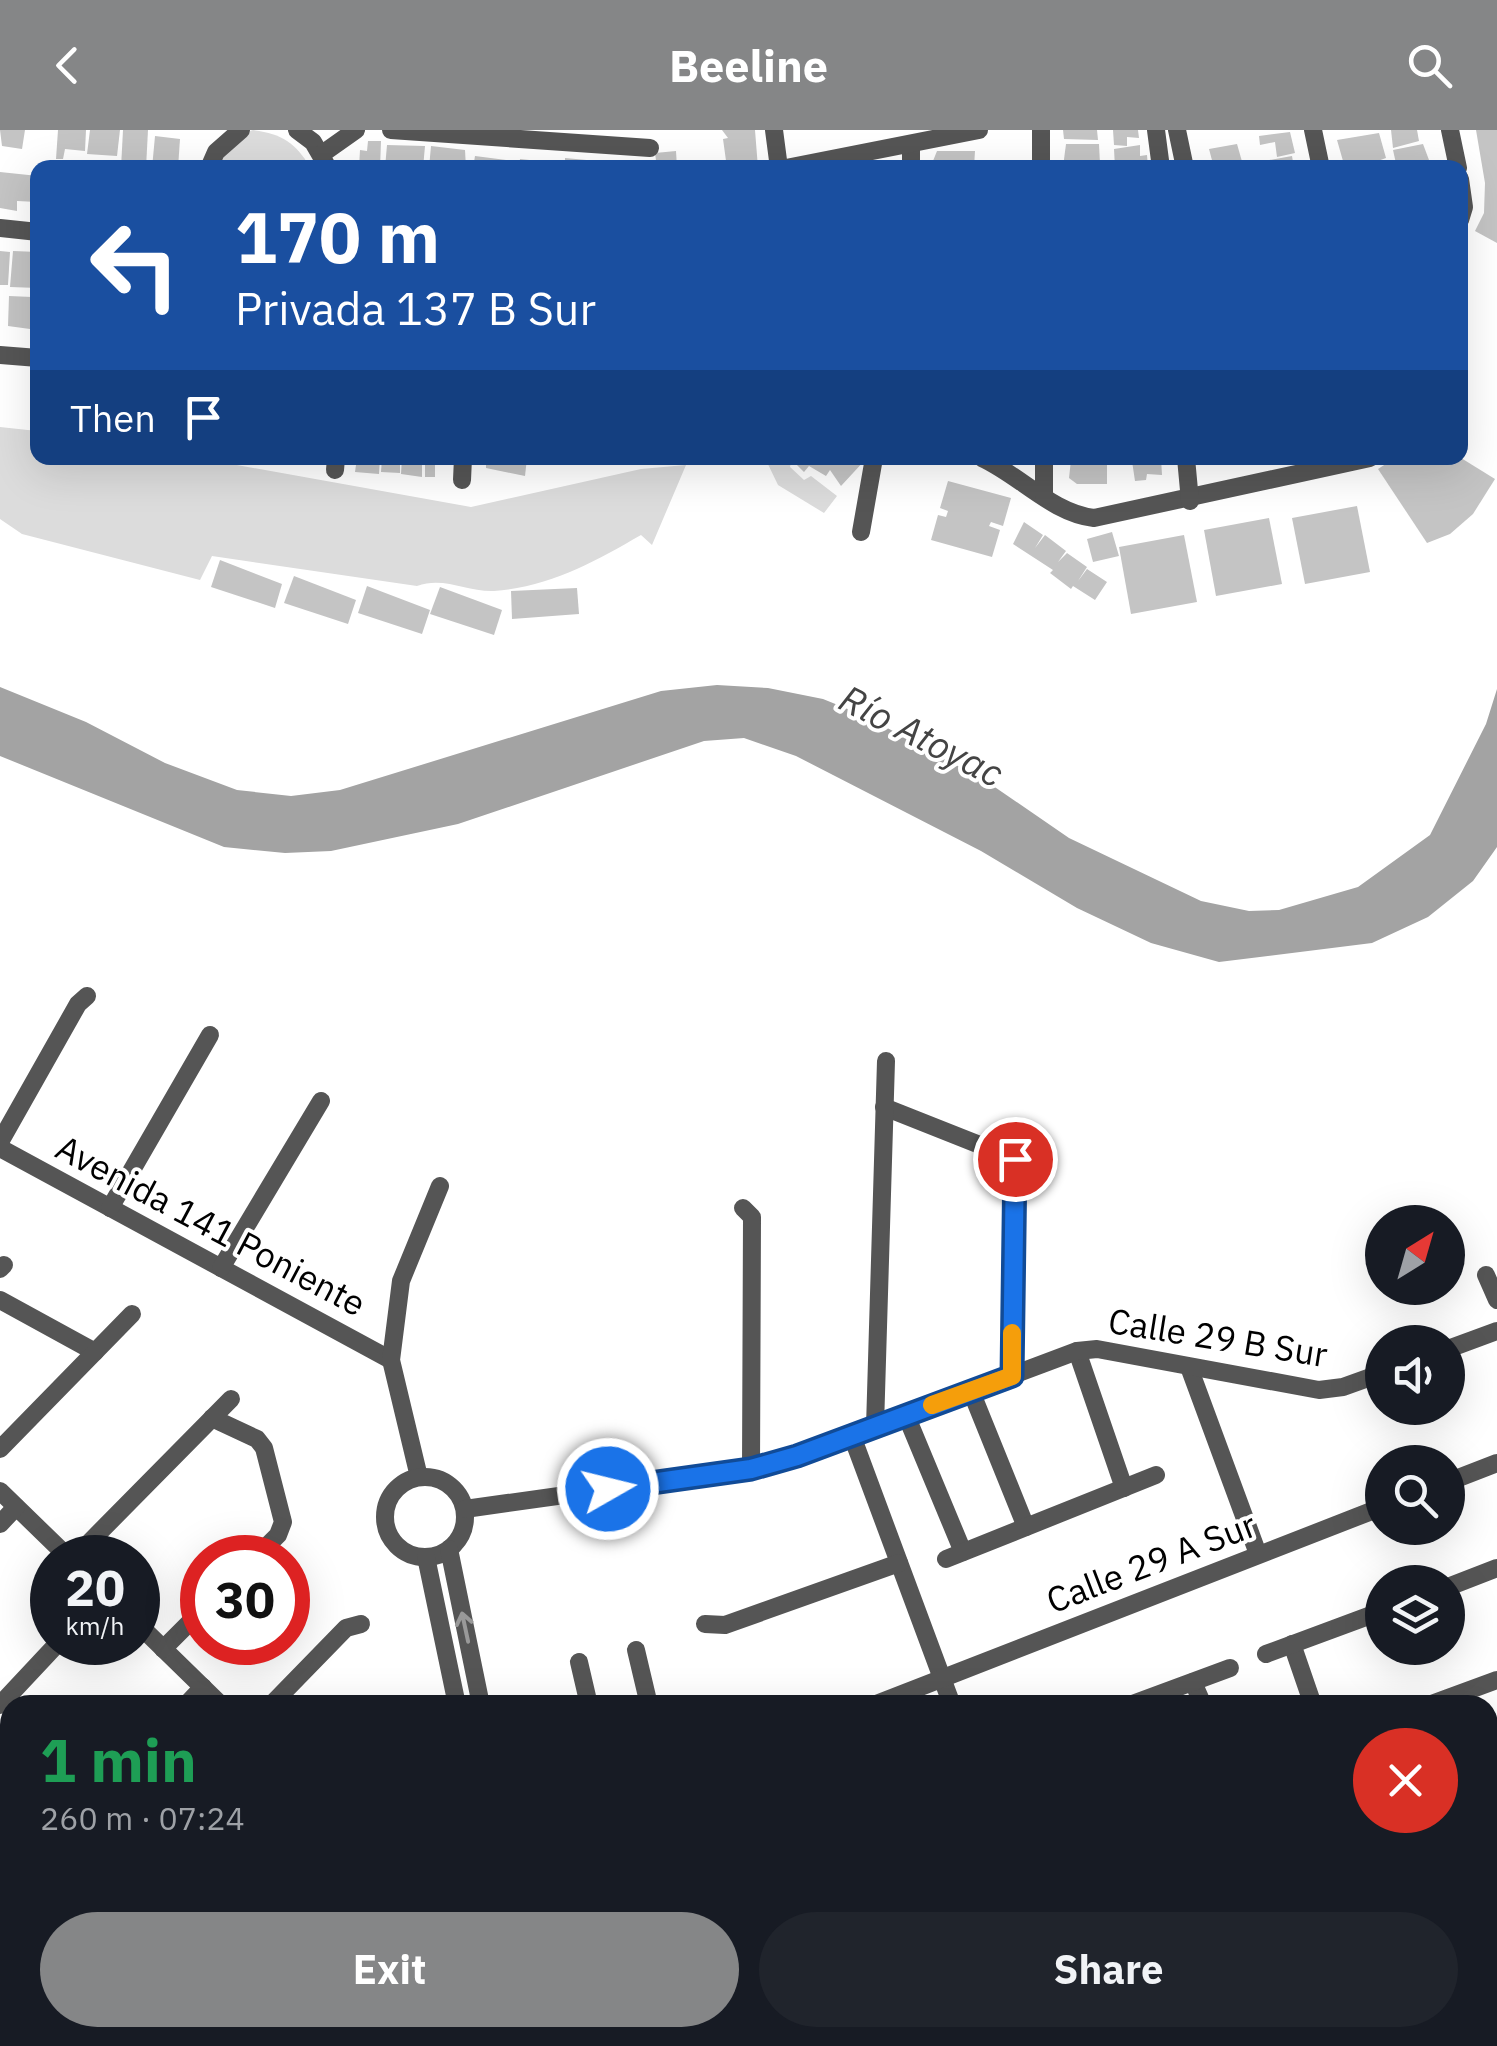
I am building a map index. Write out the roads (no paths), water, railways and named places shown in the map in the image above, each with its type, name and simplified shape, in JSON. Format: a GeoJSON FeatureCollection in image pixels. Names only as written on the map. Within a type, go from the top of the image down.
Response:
{"type":"FeatureCollection","features":[{"type":"Feature","properties":{"kind":"street"},"geometry":{"type":"LineString","coordinates":[[212,160],[240,130]]}},
{"type":"Feature","properties":{"kind":"street"},"geometry":{"type":"LineString","coordinates":[[297,130],[324,160]]}},
{"type":"Feature","properties":{"kind":"street"},"geometry":{"type":"LineString","coordinates":[[326,160],[356,130]]}},
{"type":"Feature","properties":{"kind":"street"},"geometry":{"type":"LineString","coordinates":[[390,130],[614,138],[650,148]]}},
{"type":"Feature","properties":{"kind":"street"},"geometry":{"type":"LineString","coordinates":[[774,130],[780,160]]}},
{"type":"Feature","properties":{"kind":"street"},"geometry":{"type":"LineString","coordinates":[[825,160],[979,130]]}},
{"type":"Feature","properties":{"kind":"street"},"geometry":{"type":"LineString","coordinates":[[1040,130],[1041,160]]}},
{"type":"Feature","properties":{"kind":"street"},"geometry":{"type":"LineString","coordinates":[[1156,130],[1161,160]]}},
{"type":"Feature","properties":{"kind":"street"},"geometry":{"type":"LineString","coordinates":[[1177,130],[1183,160]]}},
{"type":"Feature","properties":{"kind":"street"},"geometry":{"type":"LineString","coordinates":[[1313,130],[1319,160]]}},
{"type":"Feature","properties":{"kind":"street"},"geometry":{"type":"LineString","coordinates":[[1450,130],[1456,160]]}},
{"type":"Feature","properties":{"kind":"street"},"geometry":{"type":"LineString","coordinates":[[911,144],[911,160]]}},
{"type":"Feature","properties":{"kind":"street"},"geometry":{"type":"LineString","coordinates":[[0,228],[30,231]]}},
{"type":"Feature","properties":{"kind":"street"},"geometry":{"type":"LineString","coordinates":[[0,355],[30,357]]}},
{"type":"Feature","properties":{"kind":"street"},"geometry":{"type":"LineString","coordinates":[[462,480],[463,465]]}},
{"type":"Feature","properties":{"kind":"street"},"geometry":{"type":"LineString","coordinates":[[862,532],[873,465]]}},
{"type":"Feature","properties":{"kind":"street"},"geometry":{"type":"LineString","coordinates":[[993,465],[1074,516],[1094,518],[1190,500],[1302,466]]}},
{"type":"Feature","properties":{"kind":"street"},"geometry":{"type":"LineString","coordinates":[[1044,465],[1044,496]]}},
{"type":"Feature","properties":{"kind":"street"},"geometry":{"type":"LineString","coordinates":[[1187,465],[1190,500]]}},
{"type":"Feature","properties":{"kind":"street"},"geometry":{"type":"LineString","coordinates":[[0,1145],[78,1004],[88,996]]}},
{"type":"Feature","properties":{"kind":"street"},"geometry":{"type":"LineString","coordinates":[[110,1208],[210,1035]]}},
{"type":"Feature","properties":{"kind":"street"},"geometry":{"type":"LineString","coordinates":[[875,1427],[886,1061]]}},
{"type":"Feature","properties":{"kind":"street"},"geometry":{"type":"LineString","coordinates":[[222,1268],[321,1101]]}},
{"type":"Feature","properties":{"kind":"street"},"geometry":{"type":"LineString","coordinates":[[884,1107],[1015,1159]]}},
{"type":"Feature","properties":{"kind":"street"},"geometry":{"type":"LineString","coordinates":[[1012,1376],[1015,1130]]}},
{"type":"Feature","properties":{"kind":"street","name":"Avenida 141 Poniente"},"geometry":{"type":"LineString","coordinates":[[0,1145],[391,1360]]}},
{"type":"Feature","properties":{"kind":"street","name":"Avenida 141 Poniente"},"geometry":{"type":"LineString","coordinates":[[418,1477],[391,1360],[401,1281],[440,1186]]}},
{"type":"Feature","properties":{"kind":"street"},"geometry":{"type":"LineString","coordinates":[[743,1208],[752,1217],[751,1469]]}},
{"type":"Feature","properties":{"kind":"street"},"geometry":{"type":"LineString","coordinates":[[1486,1275],[1497,1300]]}},
{"type":"Feature","properties":{"kind":"street"},"geometry":{"type":"LineString","coordinates":[[0,1300],[94,1352]]}},
{"type":"Feature","properties":{"kind":"street"},"geometry":{"type":"LineString","coordinates":[[0,1450],[132,1314]]}},
{"type":"Feature","properties":{"kind":"street"},"geometry":{"type":"LineString","coordinates":[[1465,1343],[1497,1331]]}},
{"type":"Feature","properties":{"kind":"street","name":"Calle 29 B Sur"},"geometry":{"type":"LineString","coordinates":[[465,1510],[751,1469],[852,1436],[1077,1351],[1097,1349],[1319,1390],[1343,1388],[1365,1380]]}},
{"type":"Feature","properties":{"kind":"street"},"geometry":{"type":"LineString","coordinates":[[1077,1351],[1124,1488]]}},
{"type":"Feature","properties":{"kind":"street"},"geometry":{"type":"LineString","coordinates":[[1190,1368],[1258,1554]]}},
{"type":"Feature","properties":{"kind":"street"},"geometry":{"type":"LineString","coordinates":[[971,1391],[1026,1527]]}},
{"type":"Feature","properties":{"kind":"street"},"geometry":{"type":"LineString","coordinates":[[94,1535],[232,1399]]}},
{"type":"Feature","properties":{"kind":"street"},"geometry":{"type":"LineString","coordinates":[[906,1415],[954,1555],[1156,1475]]}},
{"type":"Feature","properties":{"kind":"street"},"geometry":{"type":"LineString","coordinates":[[212,1418],[257,1440],[264,1448],[282,1528],[276,1535]]}},
{"type":"Feature","properties":{"kind":"street"},"geometry":{"type":"LineString","coordinates":[[852,1436],[949,1695]]}},
{"type":"Feature","properties":{"kind":"street"},"geometry":{"type":"LineString","coordinates":[[1465,1475],[1497,1463]]}},
{"type":"Feature","properties":{"kind":"street"},"geometry":{"type":"LineString","coordinates":[[418,1477],[443,1481],[453,1488],[465,1510],[465,1525],[448,1550],[426,1557],[394,1542],[386,1520],[398,1488],[418,1477]]}},
{"type":"Feature","properties":{"kind":"street"},"geometry":{"type":"LineString","coordinates":[[0,1491],[46,1535]]}},
{"type":"Feature","properties":{"kind":"street"},"geometry":{"type":"LineString","coordinates":[[0,1524],[16,1507]]}},
{"type":"Feature","properties":{"kind":"street","name":"Calle 29 A Sur"},"geometry":{"type":"LineString","coordinates":[[900,1695],[1365,1513]]}},
{"type":"Feature","properties":{"kind":"street"},"geometry":{"type":"LineString","coordinates":[[448,1550],[480,1695]]}},
{"type":"Feature","properties":{"kind":"street"},"geometry":{"type":"LineString","coordinates":[[426,1557],[456,1695]]}},
{"type":"Feature","properties":{"kind":"street"},"geometry":{"type":"LineString","coordinates":[[705,1624],[725,1625],[900,1563]]}},
{"type":"Feature","properties":{"kind":"street"},"geometry":{"type":"LineString","coordinates":[[1465,1580],[1497,1568]]}},
{"type":"Feature","properties":{"kind":"street"},"geometry":{"type":"LineString","coordinates":[[1266,1654],[1365,1617]]}},
{"type":"Feature","properties":{"kind":"street"},"geometry":{"type":"LineString","coordinates":[[281,1695],[346,1628],[361,1624]]}},
{"type":"Feature","properties":{"kind":"street"},"geometry":{"type":"LineString","coordinates":[[163,1649],[180,1632]]}},
{"type":"Feature","properties":{"kind":"street"},"geometry":{"type":"LineString","coordinates":[[1292,1644],[1310,1695]]}},
{"type":"Feature","properties":{"kind":"street"},"geometry":{"type":"LineString","coordinates":[[160,1646],[211,1695]]}},
{"type":"Feature","properties":{"kind":"street"},"geometry":{"type":"LineString","coordinates":[[636,1650],[647,1695]]}},
{"type":"Feature","properties":{"kind":"street"},"geometry":{"type":"LineString","coordinates":[[579,1662],[587,1695]]}},
{"type":"Feature","properties":{"kind":"street"},"geometry":{"type":"LineString","coordinates":[[10,1695],[38,1665]]}},
{"type":"Feature","properties":{"kind":"street"},"geometry":{"type":"LineString","coordinates":[[1157,1695],[1230,1668]]}},
{"type":"Feature","properties":{"kind":"street"},"geometry":{"type":"LineString","coordinates":[[1456,1695],[1497,1680]]}},
{"type":"Feature","properties":{"kind":"street"},"geometry":{"type":"LineString","coordinates":[[1193,1682],[1198,1695]]}},
{"type":"Feature","properties":{"kind":"street"},"geometry":{"type":"LineString","coordinates":[[195,1695],[203,1687]]}},
{"type":"Feature","properties":{"kind":"water label","name":"Río Atoyac"},"geometry":{"type":"Point","coordinates":[922,735]}}]}
